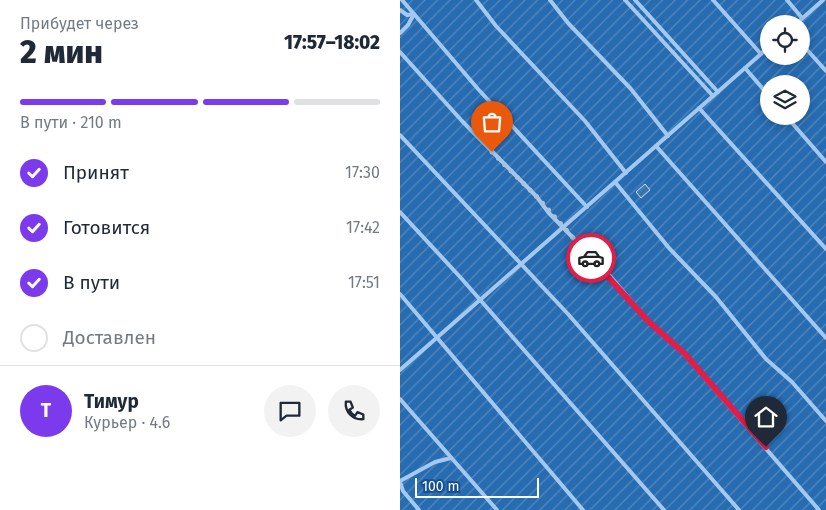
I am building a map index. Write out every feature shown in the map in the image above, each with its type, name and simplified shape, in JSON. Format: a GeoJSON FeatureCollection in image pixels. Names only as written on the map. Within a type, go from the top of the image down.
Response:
{"type":"FeatureCollection","features":[{"type":"Feature","properties":{"kind":"lane"},"geometry":{"type":"LineString","coordinates":[[402,0],[478,89],[587,207]]}},
{"type":"Feature","properties":{"kind":"lane"},"geometry":{"type":"LineString","coordinates":[[476,0],[496,26],[585,120],[626,173]]}},
{"type":"Feature","properties":{"kind":"lane"},"geometry":{"type":"LineString","coordinates":[[550,0],[568,23],[637,95],[668,136]]}},
{"type":"Feature","properties":{"kind":"lane"},"geometry":{"type":"LineString","coordinates":[[625,0],[713,96]]}},
{"type":"Feature","properties":{"kind":"lane"},"geometry":{"type":"LineString","coordinates":[[635,0],[718,92]]}},
{"type":"Feature","properties":{"kind":"lane"},"geometry":{"type":"LineString","coordinates":[[713,0],[760,53]]}},
{"type":"Feature","properties":{"kind":"lane"},"geometry":{"type":"LineString","coordinates":[[786,0],[799,15]]}},
{"type":"Feature","properties":{"kind":"lane"},"geometry":{"type":"LineString","coordinates":[[806,15],[823,0]]}},
{"type":"Feature","properties":{"kind":"lane"},"geometry":{"type":"LineString","coordinates":[[400,10],[407,16],[414,14]]}},
{"type":"Feature","properties":{"kind":"lane"},"geometry":{"type":"LineString","coordinates":[[400,33],[408,26],[414,14]]}},
{"type":"Feature","properties":{"kind":"lane"},"geometry":{"type":"LineString","coordinates":[[400,52],[462,121],[564,227],[648,321],[685,354],[820,510]]}},
{"type":"Feature","properties":{"kind":"lane"},"geometry":{"type":"LineString","coordinates":[[810,53],[826,71]]}},
{"type":"Feature","properties":{"kind":"lane"},"geometry":{"type":"LineString","coordinates":[[400,370],[760,55]]}},
{"type":"Feature","properties":{"kind":"lane"},"geometry":{"type":"LineString","coordinates":[[745,68],[760,86]]}},
{"type":"Feature","properties":{"kind":"lane"},"geometry":{"type":"LineString","coordinates":[[700,108],[826,249]]}},
{"type":"Feature","properties":{"kind":"lane"},"geometry":{"type":"LineString","coordinates":[[794,125],[826,162]]}},
{"type":"Feature","properties":{"kind":"lane"},"geometry":{"type":"LineString","coordinates":[[400,136],[494,233],[521,266],[588,336],[738,510]]}},
{"type":"Feature","properties":{"kind":"lane"},"geometry":{"type":"LineString","coordinates":[[656,146],[826,338]]}},
{"type":"Feature","properties":{"kind":"lane"},"geometry":{"type":"LineString","coordinates":[[615,182],[669,248],[716,297],[766,359],[792,382],[826,421]]}},
{"type":"Feature","properties":{"kind":"lane"},"geometry":{"type":"LineString","coordinates":[[400,212],[664,510]]}},
{"type":"Feature","properties":{"kind":"lane"},"geometry":{"type":"LineString","coordinates":[[400,294],[583,510]]}},
{"type":"Feature","properties":{"kind":"lane"},"geometry":{"type":"LineString","coordinates":[[400,399],[497,510]]}},
{"type":"Feature","properties":{"kind":"lane"},"geometry":{"type":"LineString","coordinates":[[419,510],[403,491],[400,481],[435,462],[451,458]]}},
{"type":"Feature","properties":{"kind":"shaded area"},"geometry":{"type":"Polygon","coordinates":[[[400,0],[826,0],[826,510],[400,510],[400,0]]]}},
{"type":"Feature","properties":{"kind":"building"},"geometry":{"type":"Polygon","coordinates":[[[645,184],[650,190],[641,198],[636,192],[645,184]]]}},
{"type":"Feature","properties":{"kind":"way so far"},"geometry":{"type":"LineString","coordinates":[[492,152],[537,197],[548,212],[591,258]]}},
{"type":"Feature","properties":{"kind":"route"},"geometry":{"type":"LineString","coordinates":[[591,258],[611,277],[648,321],[685,354],[766,447]]}}]}
